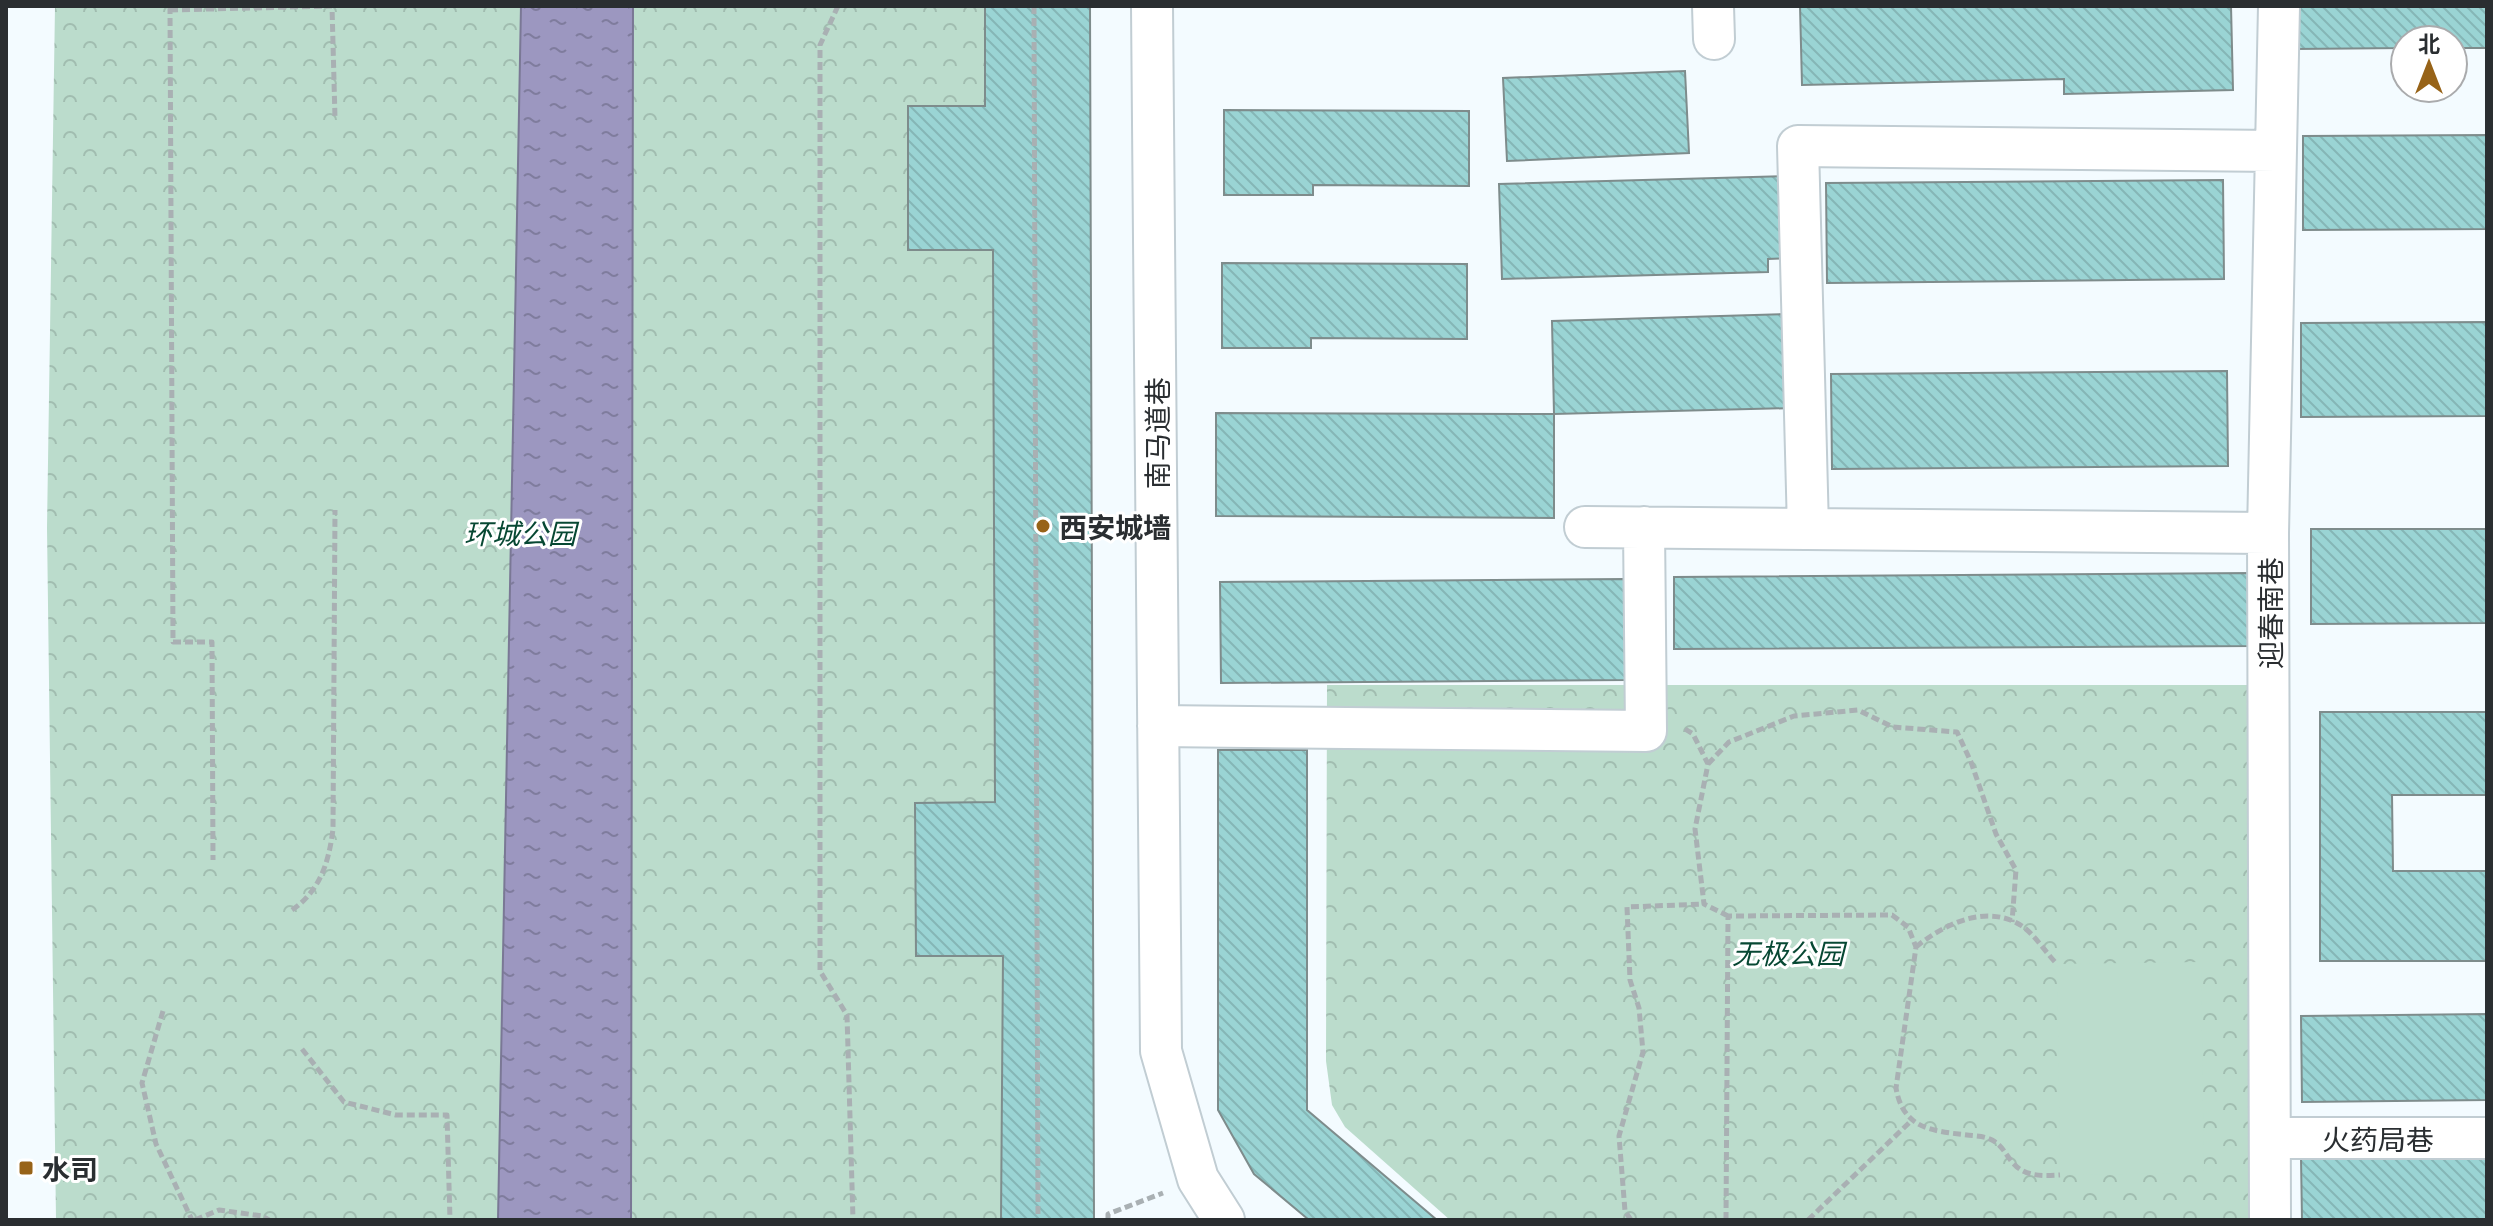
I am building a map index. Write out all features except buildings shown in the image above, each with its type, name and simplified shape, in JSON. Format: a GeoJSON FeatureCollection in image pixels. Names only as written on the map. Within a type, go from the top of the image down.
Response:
{"type":"FeatureCollection","features":[{"type":"Feature","properties":{"kind":"street","name":"南马道巷"},"geometry":{"type":"LineString","coordinates":[[1152,6],[1161,1051],[1198,1179],[1224,1220]]}},
{"type":"Feature","properties":{"kind":"street","name":"迎春南巷"},"geometry":{"type":"LineString","coordinates":[[2270,1220],[2268,533],[2279,6]]}},
{"type":"Feature","properties":{"kind":"street"},"geometry":{"type":"LineString","coordinates":[[1808,529],[1798,146],[2276,151]]}},
{"type":"Feature","properties":{"kind":"street"},"geometry":{"type":"LineString","coordinates":[[1585,527],[2268,533]]}},
{"type":"Feature","properties":{"kind":"street"},"geometry":{"type":"LineString","coordinates":[[1158,726],[1646,731],[1644,527]]}},
{"type":"Feature","properties":{"kind":"street","name":"火药局巷"},"geometry":{"type":"LineString","coordinates":[[2270,1138],[2487,1138]]}},
{"type":"Feature","properties":{"kind":"path"},"geometry":{"type":"LineString","coordinates":[[213,860],[212,642],[173,642],[170,8],[332,6],[335,118]]}},
{"type":"Feature","properties":{"kind":"path"},"geometry":{"type":"LineString","coordinates":[[838,6],[820,45],[820,971],[847,1015],[853,1220]]}},
{"type":"Feature","properties":{"kind":"path"},"geometry":{"type":"LineString","coordinates":[[1034,6],[1038,1220]]}},
{"type":"Feature","properties":{"kind":"path"},"geometry":{"type":"LineString","coordinates":[[292,910],[306,900],[316,887],[330,854],[333,829],[335,510]]}},
{"type":"Feature","properties":{"kind":"path"},"geometry":{"type":"LineString","coordinates":[[1645,709],[1693,734],[1708,764]]}},
{"type":"Feature","properties":{"kind":"path"},"geometry":{"type":"LineString","coordinates":[[1704,904],[1695,829],[1708,764],[1729,742],[1794,716],[1858,710],[1893,727],[1957,732],[1996,834],[2016,870],[2012,922]]}},
{"type":"Feature","properties":{"kind":"path"},"geometry":{"type":"LineString","coordinates":[[1631,1220],[1625,1211],[1619,1136],[1643,1052],[1639,1008],[1630,980],[1627,907],[1704,904],[1728,916],[1892,915],[1908,927],[1916,947],[1896,1088],[1899,1106],[1911,1120],[1935,1131],[1989,1138],[2004,1148],[2014,1165],[2036,1177],[2060,1175]]}},
{"type":"Feature","properties":{"kind":"path"},"geometry":{"type":"LineString","coordinates":[[1726,1220],[1728,916]]}},
{"type":"Feature","properties":{"kind":"path"},"geometry":{"type":"LineString","coordinates":[[1916,947],[1935,932],[1970,917],[1996,916],[2023,927],[2057,964]]}},
{"type":"Feature","properties":{"kind":"path"},"geometry":{"type":"LineString","coordinates":[[163,1011],[142,1083],[156,1144],[194,1220],[219,1210],[262,1216],[269,1220]]}},
{"type":"Feature","properties":{"kind":"path"},"geometry":{"type":"LineString","coordinates":[[302,1049],[344,1102],[396,1115],[447,1115],[450,1220]]}},
{"type":"Feature","properties":{"kind":"path"},"geometry":{"type":"LineString","coordinates":[[1808,1220],[1911,1120]]}},
{"type":"Feature","properties":{"kind":"path"},"geometry":{"type":"LineString","coordinates":[[1108,1220],[1108,1214],[1198,1179]]}},
{"type":"Feature","properties":{"kind":"green space","name":"环城公园"},"geometry":{"type":"Polygon","coordinates":[[[55,6],[985,6],[985,106],[908,106],[908,250],[993,250],[995,802],[915,803],[916,955],[1003,956],[1001,1220],[56,1220],[47,528],[55,6]]]}},
{"type":"Feature","properties":{"kind":"green space","name":"无极公园"},"geometry":{"type":"Polygon","coordinates":[[[1327,685],[2247,685],[2250,1220],[1450,1220],[1345,1127],[1332,1105],[1326,1061],[1327,685]]]}},
{"type":"Feature","properties":{"kind":"green space"},"geometry":{"type":"Polygon","coordinates":[[[2201,962],[2204,1173],[2060,1175],[2057,964],[2201,962]]]}},
{"type":"Feature","properties":{"kind":"water"},"geometry":{"type":"Polygon","coordinates":[[[521,6],[633,6],[631,1220],[498,1220],[521,6]]]}},
{"type":"Feature","properties":{"kind":"place","name":"西安城墙"},"geometry":{"type":"Point","coordinates":[1043,526]}},
{"type":"Feature","properties":{"kind":"place","name":"水司"},"geometry":{"type":"Point","coordinates":[26,1168]}}]}
